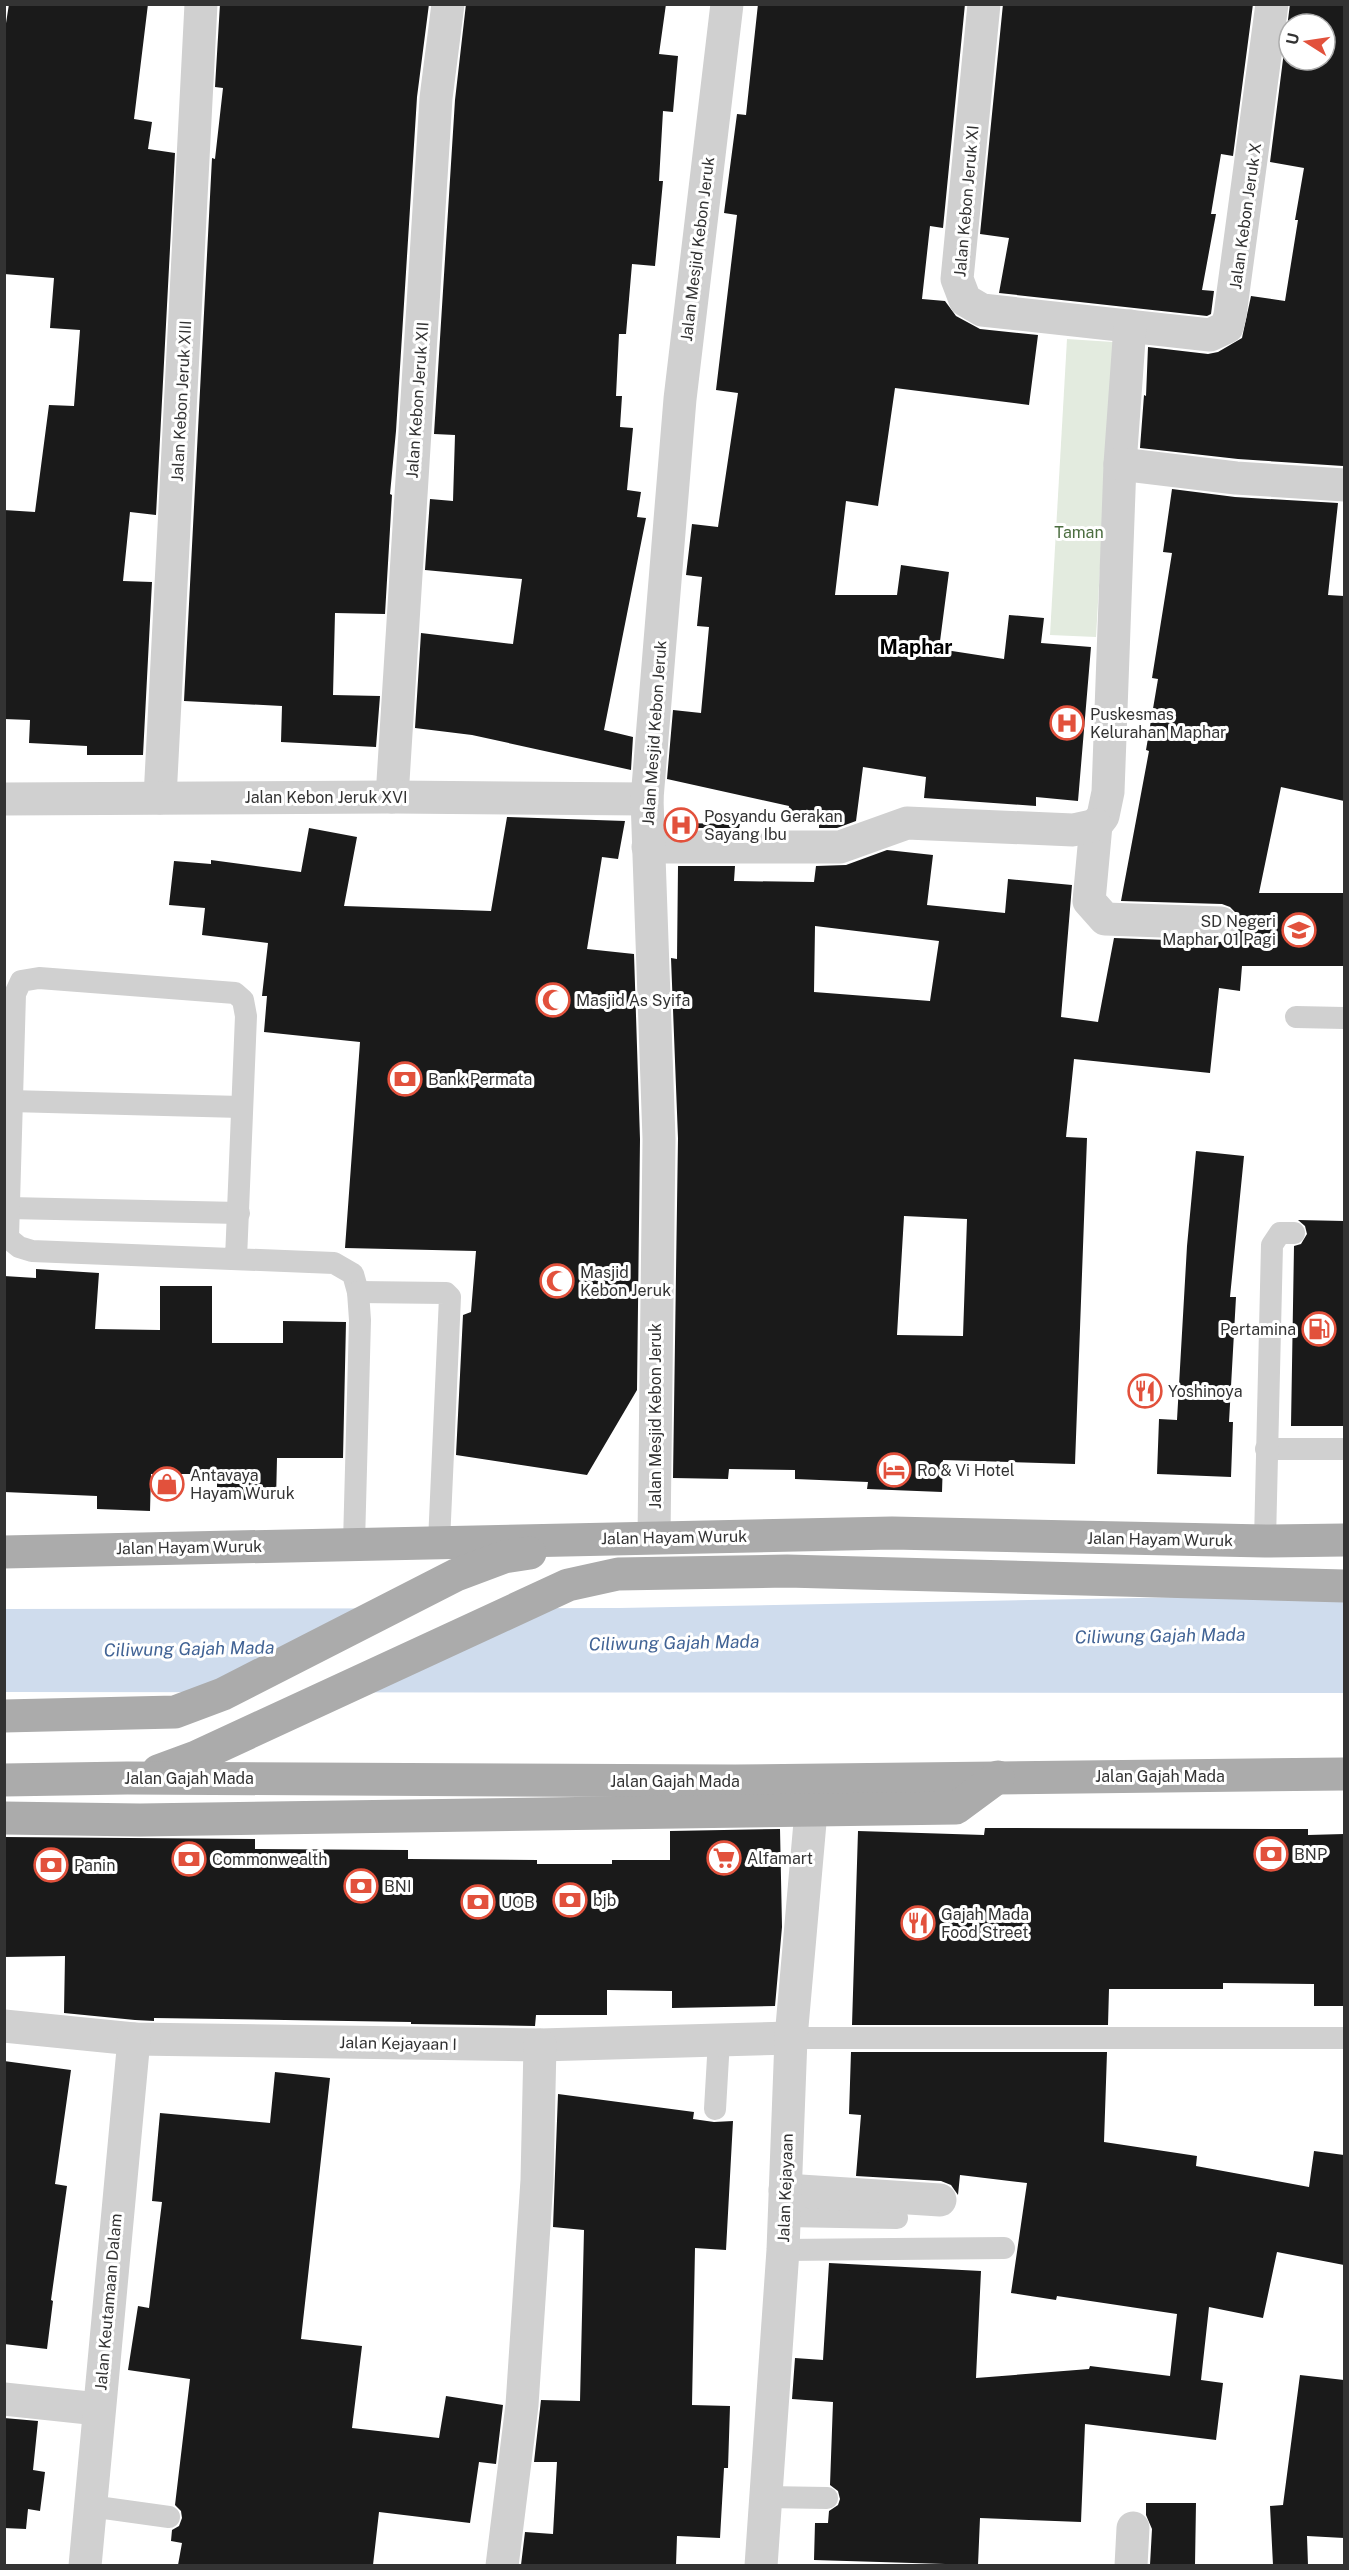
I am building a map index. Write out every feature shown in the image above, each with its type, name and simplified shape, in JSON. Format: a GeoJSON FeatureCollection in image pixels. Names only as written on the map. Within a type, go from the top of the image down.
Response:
{"type":"FeatureCollection","features":[{"type":"Feature","properties":{"kind":"main road","name":"Jalan Hayam Wuruk"},"geometry":{"type":"LineString","coordinates":[[4,1552],[892,1533],[1265,1541],[1344,1540]]}},
{"type":"Feature","properties":{"kind":"main road"},"geometry":{"type":"LineString","coordinates":[[4,1716],[176,1712],[223,1694],[441,1582],[504,1557],[544,1550],[949,1538],[960,1535]]}},
{"type":"Feature","properties":{"kind":"main road"},"geometry":{"type":"LineString","coordinates":[[127,1778],[165,1769],[196,1757],[568,1585],[618,1574],[787,1570],[1344,1587]]}},
{"type":"Feature","properties":{"kind":"main road","name":"Jalan Gajah Mada"},"geometry":{"type":"LineString","coordinates":[[4,1780],[127,1778],[735,1781],[1344,1774]]}},
{"type":"Feature","properties":{"kind":"main road"},"geometry":{"type":"LineString","coordinates":[[4,1818],[140,1820],[956,1808],[998,1777]]}},
{"type":"Feature","properties":{"kind":"street","name":"Jalan Kebon Jeruk XIII"},"geometry":{"type":"LineString","coordinates":[[160,798],[201,4]]}},
{"type":"Feature","properties":{"kind":"street","name":"Jalan Kebon Jeruk XII"},"geometry":{"type":"LineString","coordinates":[[392,797],[436,98],[447,4]]}},
{"type":"Feature","properties":{"kind":"street","name":"Jalan Mesjid Kebon Jeruk"},"geometry":{"type":"LineString","coordinates":[[654,1537],[659,1139],[647,799],[680,399],[727,4]]}},
{"type":"Feature","properties":{"kind":"street","name":"Jalan Kebon Jeruk XI"},"geometry":{"type":"LineString","coordinates":[[984,4],[957,279],[965,300],[981,310],[1130,326]]}},
{"type":"Feature","properties":{"kind":"street","name":"Jalan Kebon Jeruk X"},"geometry":{"type":"LineString","coordinates":[[1130,326],[1210,335],[1227,327],[1258,122],[1272,4]]}},
{"type":"Feature","properties":{"kind":"street"},"geometry":{"type":"LineString","coordinates":[[1130,326],[1120,464],[1108,792],[1103,816],[1096,825],[1089,901],[1105,919],[1221,923]]}},
{"type":"Feature","properties":{"kind":"street"},"geometry":{"type":"LineString","coordinates":[[1120,464],[1236,478],[1344,485]]}},
{"type":"Feature","properties":{"kind":"street","name":"Jalan Kebon Jeruk XVI"},"geometry":{"type":"LineString","coordinates":[[4,799],[392,797],[647,799]]}},
{"type":"Feature","properties":{"kind":"street"},"geometry":{"type":"LineString","coordinates":[[648,847],[840,847],[907,823],[1073,830],[1096,825]]}},
{"type":"Feature","properties":{"kind":"street","name":"Jalan Kejayaan"},"geometry":{"type":"LineString","coordinates":[[761,2565],[783,2250],[791,2038],[811,1811]]}},
{"type":"Feature","properties":{"kind":"street","name":"Jalan Kejayaan I"},"geometry":{"type":"LineString","coordinates":[[4,2026],[134,2039],[540,2045],[791,2038]]}},
{"type":"Feature","properties":{"kind":"street","name":"Jalan Keutamaan Dalam"},"geometry":{"type":"LineString","coordinates":[[85,2565],[134,2039]]}},
{"type":"Feature","properties":{"kind":"street"},"geometry":{"type":"LineString","coordinates":[[502,2565],[522,2405],[537,2180],[540,2045]]}},
{"type":"Feature","properties":{"kind":"street"},"geometry":{"type":"LineString","coordinates":[[785,2203],[940,2200]]}},
{"type":"Feature","properties":{"kind":"street"},"geometry":{"type":"LineString","coordinates":[[4,2398],[98,2409]]}},
{"type":"Feature","properties":{"kind":"street"},"geometry":{"type":"LineString","coordinates":[[1131,2565],[1133,2528]]}},
{"type":"Feature","properties":{"kind":"lane"},"geometry":{"type":"LineString","coordinates":[[236,1259],[246,1016],[243,1000],[235,993],[39,978],[21,981],[15,994],[10,1101],[8,1238],[26,1250],[236,1259],[334,1263],[353,1274],[358,1292],[360,1332],[354,1543]]}},
{"type":"Feature","properties":{"kind":"lane"},"geometry":{"type":"LineString","coordinates":[[1296,1017],[1344,1018]]}},
{"type":"Feature","properties":{"kind":"lane"},"geometry":{"type":"LineString","coordinates":[[10,1101],[242,1107]]}},
{"type":"Feature","properties":{"kind":"lane"},"geometry":{"type":"LineString","coordinates":[[9,1208],[238,1213]]}},
{"type":"Feature","properties":{"kind":"lane"},"geometry":{"type":"LineString","coordinates":[[1265,1541],[1272,1245],[1280,1233],[1294,1233]]}},
{"type":"Feature","properties":{"kind":"lane"},"geometry":{"type":"LineString","coordinates":[[358,1292],[446,1293],[450,1297],[439,1542]]}},
{"type":"Feature","properties":{"kind":"lane"},"geometry":{"type":"LineString","coordinates":[[1266,1449],[1344,1449]]}},
{"type":"Feature","properties":{"kind":"lane"},"geometry":{"type":"LineString","coordinates":[[791,2038],[1344,2038]]}},
{"type":"Feature","properties":{"kind":"lane"},"geometry":{"type":"LineString","coordinates":[[715,2109],[719,2040]]}},
{"type":"Feature","properties":{"kind":"lane"},"geometry":{"type":"LineString","coordinates":[[785,2203],[897,2218]]}},
{"type":"Feature","properties":{"kind":"lane"},"geometry":{"type":"LineString","coordinates":[[783,2250],[1004,2248]]}},
{"type":"Feature","properties":{"kind":"lane"},"geometry":{"type":"LineString","coordinates":[[766,2497],[827,2498]]}},
{"type":"Feature","properties":{"kind":"lane"},"geometry":{"type":"LineString","coordinates":[[90,2506],[169,2517]]}},
{"type":"Feature","properties":{"kind":"green space","name":"Taman"},"geometry":{"type":"Polygon","coordinates":[[[1067,339],[1113,342],[1096,637],[1050,635],[1067,339]]]}},
{"type":"Feature","properties":{"kind":"water","name":"Ciliwung Gajah Mada"},"geometry":{"type":"Polygon","coordinates":[[[1344,1594],[1344,1693],[5,1692],[5,1609],[620,1608],[1344,1594]]]}},
{"type":"Feature","properties":{"kind":"pier"},"geometry":{"type":"Polygon","coordinates":[[[383,1605],[546,1605],[366,1695],[237,1695],[383,1605]]]}},
{"type":"Feature","properties":{"kind":"building"},"geometry":{"type":"Polygon","coordinates":[[[9,4],[148,4],[134,119],[152,122],[148,149],[175,153],[156,515],[130,512],[123,581],[152,582],[143,755],[87,755],[87,746],[29,743],[30,720],[4,719],[4,510],[35,512],[49,405],[74,406],[80,330],[50,328],[54,278],[4,274],[4,36],[9,4]]]}},
{"type":"Feature","properties":{"kind":"building"},"geometry":{"type":"Polygon","coordinates":[[[220,4],[429,4],[417,97],[390,494],[392,495],[385,614],[335,613],[333,695],[380,696],[376,747],[281,742],[282,706],[184,701],[212,158],[215,159],[223,88],[215,87],[220,4]]]}},
{"type":"Feature","properties":{"kind":"building"},"geometry":{"type":"Polygon","coordinates":[[[466,4],[666,4],[659,54],[678,56],[673,112],[663,111],[659,181],[663,181],[655,266],[632,264],[626,334],[619,334],[616,396],[622,396],[620,427],[633,428],[627,490],[641,492],[637,517],[646,518],[604,730],[633,737],[631,770],[472,735],[415,728],[421,633],[513,644],[522,579],[425,570],[430,499],[453,501],[455,435],[434,434],[455,100],[466,4]]]}},
{"type":"Feature","properties":{"kind":"building"},"geometry":{"type":"Polygon","coordinates":[[[758,4],[965,4],[943,228],[930,226],[922,299],[945,301],[956,316],[980,329],[1038,335],[1029,405],[895,388],[878,506],[846,501],[835,595],[897,595],[901,565],[949,572],[939,649],[1004,659],[1009,615],[1044,618],[1041,643],[1091,647],[1078,801],[1036,797],[1036,806],[924,798],[926,777],[863,767],[856,821],[837,828],[819,828],[819,824],[787,820],[789,806],[667,779],[673,710],[701,713],[709,627],[697,626],[702,577],[686,575],[692,524],[718,527],[738,393],[716,390],[737,215],[724,213],[737,114],[746,115],[758,4]]]}},
{"type":"Feature","properties":{"kind":"building"},"geometry":{"type":"Polygon","coordinates":[[[1003,4],[1253,4],[1233,156],[1221,154],[1211,214],[1216,214],[1202,290],[1214,291],[1211,314],[1207,316],[999,293],[1009,238],[980,234],[1003,4]]]}},
{"type":"Feature","properties":{"kind":"building"},"geometry":{"type":"Polygon","coordinates":[[[1290,4],[1344,4],[1343,466],[1238,459],[1140,448],[1144,395],[1146,396],[1148,347],[1208,354],[1218,352],[1242,338],[1251,296],[1285,301],[1304,168],[1270,162],[1281,72],[1337,72],[1337,12],[1289,12],[1290,4]]]}},
{"type":"Feature","properties":{"kind":"building"},"geometry":{"type":"Polygon","coordinates":[[[1172,489],[1235,497],[1338,503],[1328,595],[1344,596],[1344,801],[1281,787],[1259,893],[1344,893],[1344,966],[1242,966],[1240,991],[1219,988],[1210,1073],[1074,1059],[1066,1137],[1087,1138],[1075,1464],[943,1460],[942,1492],[867,1489],[868,1482],[795,1479],[795,1470],[729,1469],[728,1479],[673,1478],[678,1138],[671,958],[677,959],[678,866],[735,866],[734,881],[814,882],[816,866],[846,865],[887,850],[933,855],[927,905],[1005,913],[1008,879],[1072,885],[1061,1017],[1098,1022],[1114,938],[1220,942],[1230,939],[1237,932],[1240,923],[1237,914],[1230,907],[1222,904],[1121,901],[1149,751],[1146,750],[1158,679],[1152,678],[1172,553],[1163,552],[1172,489]],[[815,926],[814,992],[930,1001],[939,941],[815,926]],[[904,1216],[897,1335],[963,1336],[967,1219],[904,1216]]]}},
{"type":"Feature","properties":{"kind":"building"},"geometry":{"type":"Polygon","coordinates":[[[507,817],[625,821],[618,859],[602,857],[587,949],[634,954],[640,1139],[637,1390],[587,1475],[456,1455],[463,1315],[471,1312],[476,1251],[345,1248],[360,1042],[264,1032],[267,996],[262,996],[268,943],[202,935],[205,908],[169,905],[174,861],[211,864],[211,860],[301,872],[309,828],[357,837],[344,906],[491,911],[507,817]]]}},
{"type":"Feature","properties":{"kind":"building"},"geometry":{"type":"Polygon","coordinates":[[[678,823],[740,824],[739,828],[678,828],[678,823]]]}},
{"type":"Feature","properties":{"kind":"building"},"geometry":{"type":"Polygon","coordinates":[[[1196,1151],[1244,1156],[1230,1297],[1236,1297],[1229,1422],[1233,1422],[1231,1477],[1157,1474],[1159,1419],[1177,1420],[1187,1246],[1196,1151]]]}},
{"type":"Feature","properties":{"kind":"building","name":"Pertamina"},"geometry":{"type":"Polygon","coordinates":[[[1298,1220],[1344,1221],[1344,1426],[1291,1426],[1294,1246],[1301,1244],[1307,1234],[1305,1226],[1298,1220]]]}},
{"type":"Feature","properties":{"kind":"building"},"geometry":{"type":"Polygon","coordinates":[[[36,1269],[99,1273],[95,1329],[160,1330],[160,1286],[212,1286],[212,1343],[283,1343],[283,1321],[346,1322],[343,1458],[277,1458],[276,1500],[217,1500],[217,1474],[151,1474],[150,1511],[97,1509],[97,1496],[4,1492],[4,1276],[36,1278],[36,1269]]]}},
{"type":"Feature","properties":{"kind":"building"},"geometry":{"type":"Polygon","coordinates":[[[985,1828],[1308,1829],[1308,1835],[1344,1834],[1344,2006],[1314,2006],[1314,1984],[1223,1983],[1223,1989],[1109,1989],[1108,2025],[852,2025],[858,1831],[984,1835],[985,1828]]]}},
{"type":"Feature","properties":{"kind":"building"},"geometry":{"type":"Polygon","coordinates":[[[780,1829],[782,1927],[775,2006],[672,2008],[672,1991],[607,1990],[607,2015],[536,2015],[535,2026],[154,2018],[154,2021],[135,2020],[64,2013],[65,1956],[4,1957],[4,1837],[255,1839],[255,1849],[408,1850],[408,1859],[537,1860],[537,1864],[612,1864],[612,1860],[670,1860],[670,1831],[780,1829]]]}},
{"type":"Feature","properties":{"kind":"building"},"geometry":{"type":"Polygon","coordinates":[[[851,2052],[1107,2052],[1104,2142],[1197,2156],[1196,2166],[1309,2187],[1314,2151],[1344,2155],[1344,2265],[1277,2252],[1263,2318],[1209,2307],[1201,2380],[1223,2383],[1216,2440],[1085,2424],[1081,2522],[980,2518],[978,2565],[814,2560],[815,2523],[828,2523],[829,2511],[838,2505],[840,2499],[838,2491],[830,2485],[833,2402],[792,2399],[795,2358],[823,2360],[829,2263],[981,2271],[976,2378],[1089,2369],[1090,2366],[1170,2376],[1177,2314],[1057,2296],[1056,2300],[1011,2293],[1027,2183],[960,2175],[958,2195],[951,2185],[941,2181],[856,2176],[861,2115],[849,2114],[851,2052]]]}},
{"type":"Feature","properties":{"kind":"building"},"geometry":{"type":"Polygon","coordinates":[[[4,2061],[71,2070],[55,2184],[67,2186],[51,2300],[53,2301],[47,2349],[4,2344],[4,2061]]]}},
{"type":"Feature","properties":{"kind":"building"},"geometry":{"type":"Polygon","coordinates":[[[275,2072],[330,2078],[301,2339],[362,2346],[352,2428],[439,2438],[446,2396],[503,2405],[496,2464],[479,2462],[470,2523],[379,2512],[373,2565],[178,2565],[182,2543],[171,2541],[172,2530],[179,2526],[182,2518],[181,2511],[175,2505],[190,2379],[128,2370],[138,2306],[149,2308],[162,2202],[152,2201],[160,2113],[270,2123],[275,2072]]]}},
{"type":"Feature","properties":{"kind":"building"},"geometry":{"type":"Polygon","coordinates":[[[558,2094],[694,2112],[693,2119],[714,2122],[733,2121],[726,2250],[695,2248],[692,2405],[730,2406],[728,2468],[724,2468],[720,2538],[677,2536],[676,2565],[521,2565],[525,2532],[553,2534],[557,2462],[534,2462],[541,2400],[580,2401],[584,2230],[553,2227],[558,2094]]]}},
{"type":"Feature","properties":{"kind":"building"},"geometry":{"type":"Polygon","coordinates":[[[1300,2375],[1344,2380],[1344,2538],[1307,2536],[1308,2565],[1273,2565],[1270,2506],[1283,2505],[1300,2375]]]}},
{"type":"Feature","properties":{"kind":"building"},"geometry":{"type":"Polygon","coordinates":[[[4,2418],[38,2421],[33,2470],[45,2472],[40,2511],[28,2509],[26,2529],[4,2528],[4,2418]]]}},
{"type":"Feature","properties":{"kind":"building"},"geometry":{"type":"Polygon","coordinates":[[[1146,2503],[1196,2503],[1195,2565],[1150,2565],[1152,2529],[1146,2515],[1146,2503]]]}},
{"type":"Feature","properties":{"kind":"place","name":"Puskesmas Kelurahan Maphar"},"geometry":{"type":"Point","coordinates":[1067,723]}},
{"type":"Feature","properties":{"kind":"place","name":"Posyandu Gerakan Sayang Ibu"},"geometry":{"type":"Point","coordinates":[681,825]}},
{"type":"Feature","properties":{"kind":"place","name":"SD Negeri Maphar 01 Pagi"},"geometry":{"type":"Point","coordinates":[1299,930]}},
{"type":"Feature","properties":{"kind":"place","name":"Masjid As Syifa"},"geometry":{"type":"Point","coordinates":[553,1000]}},
{"type":"Feature","properties":{"kind":"place","name":"Bank Permata"},"geometry":{"type":"Point","coordinates":[405,1079]}},
{"type":"Feature","properties":{"kind":"place","name":"Masjid Kebon Jeruk"},"geometry":{"type":"Point","coordinates":[557,1281]}},
{"type":"Feature","properties":{"kind":"place","name":"Pertamina"},"geometry":{"type":"Point","coordinates":[1319,1329]}},
{"type":"Feature","properties":{"kind":"place","name":"Yoshinoya"},"geometry":{"type":"Point","coordinates":[1145,1391]}},
{"type":"Feature","properties":{"kind":"place","name":"Ro & Vi Hotel"},"geometry":{"type":"Point","coordinates":[894,1470]}},
{"type":"Feature","properties":{"kind":"place","name":"Antavaya Hayam Wuruk"},"geometry":{"type":"Point","coordinates":[167,1484]}},
{"type":"Feature","properties":{"kind":"place","name":"BNP"},"geometry":{"type":"Point","coordinates":[1271,1854]}},
{"type":"Feature","properties":{"kind":"place","name":"Alfamart"},"geometry":{"type":"Point","coordinates":[724,1858]}},
{"type":"Feature","properties":{"kind":"place","name":"Commonwealth"},"geometry":{"type":"Point","coordinates":[189,1859]}},
{"type":"Feature","properties":{"kind":"place","name":"Panin"},"geometry":{"type":"Point","coordinates":[51,1865]}},
{"type":"Feature","properties":{"kind":"place","name":"BNI"},"geometry":{"type":"Point","coordinates":[361,1886]}},
{"type":"Feature","properties":{"kind":"place","name":"bjb"},"geometry":{"type":"Point","coordinates":[570,1900]}},
{"type":"Feature","properties":{"kind":"place","name":"UOB"},"geometry":{"type":"Point","coordinates":[478,1902]}},
{"type":"Feature","properties":{"kind":"place","name":"Gajah Mada Food Street"},"geometry":{"type":"Point","coordinates":[918,1923]}},
{"type":"Feature","properties":{"kind":"district","name":"Maphar"},"geometry":{"type":"Point","coordinates":[916,647]}}]}
